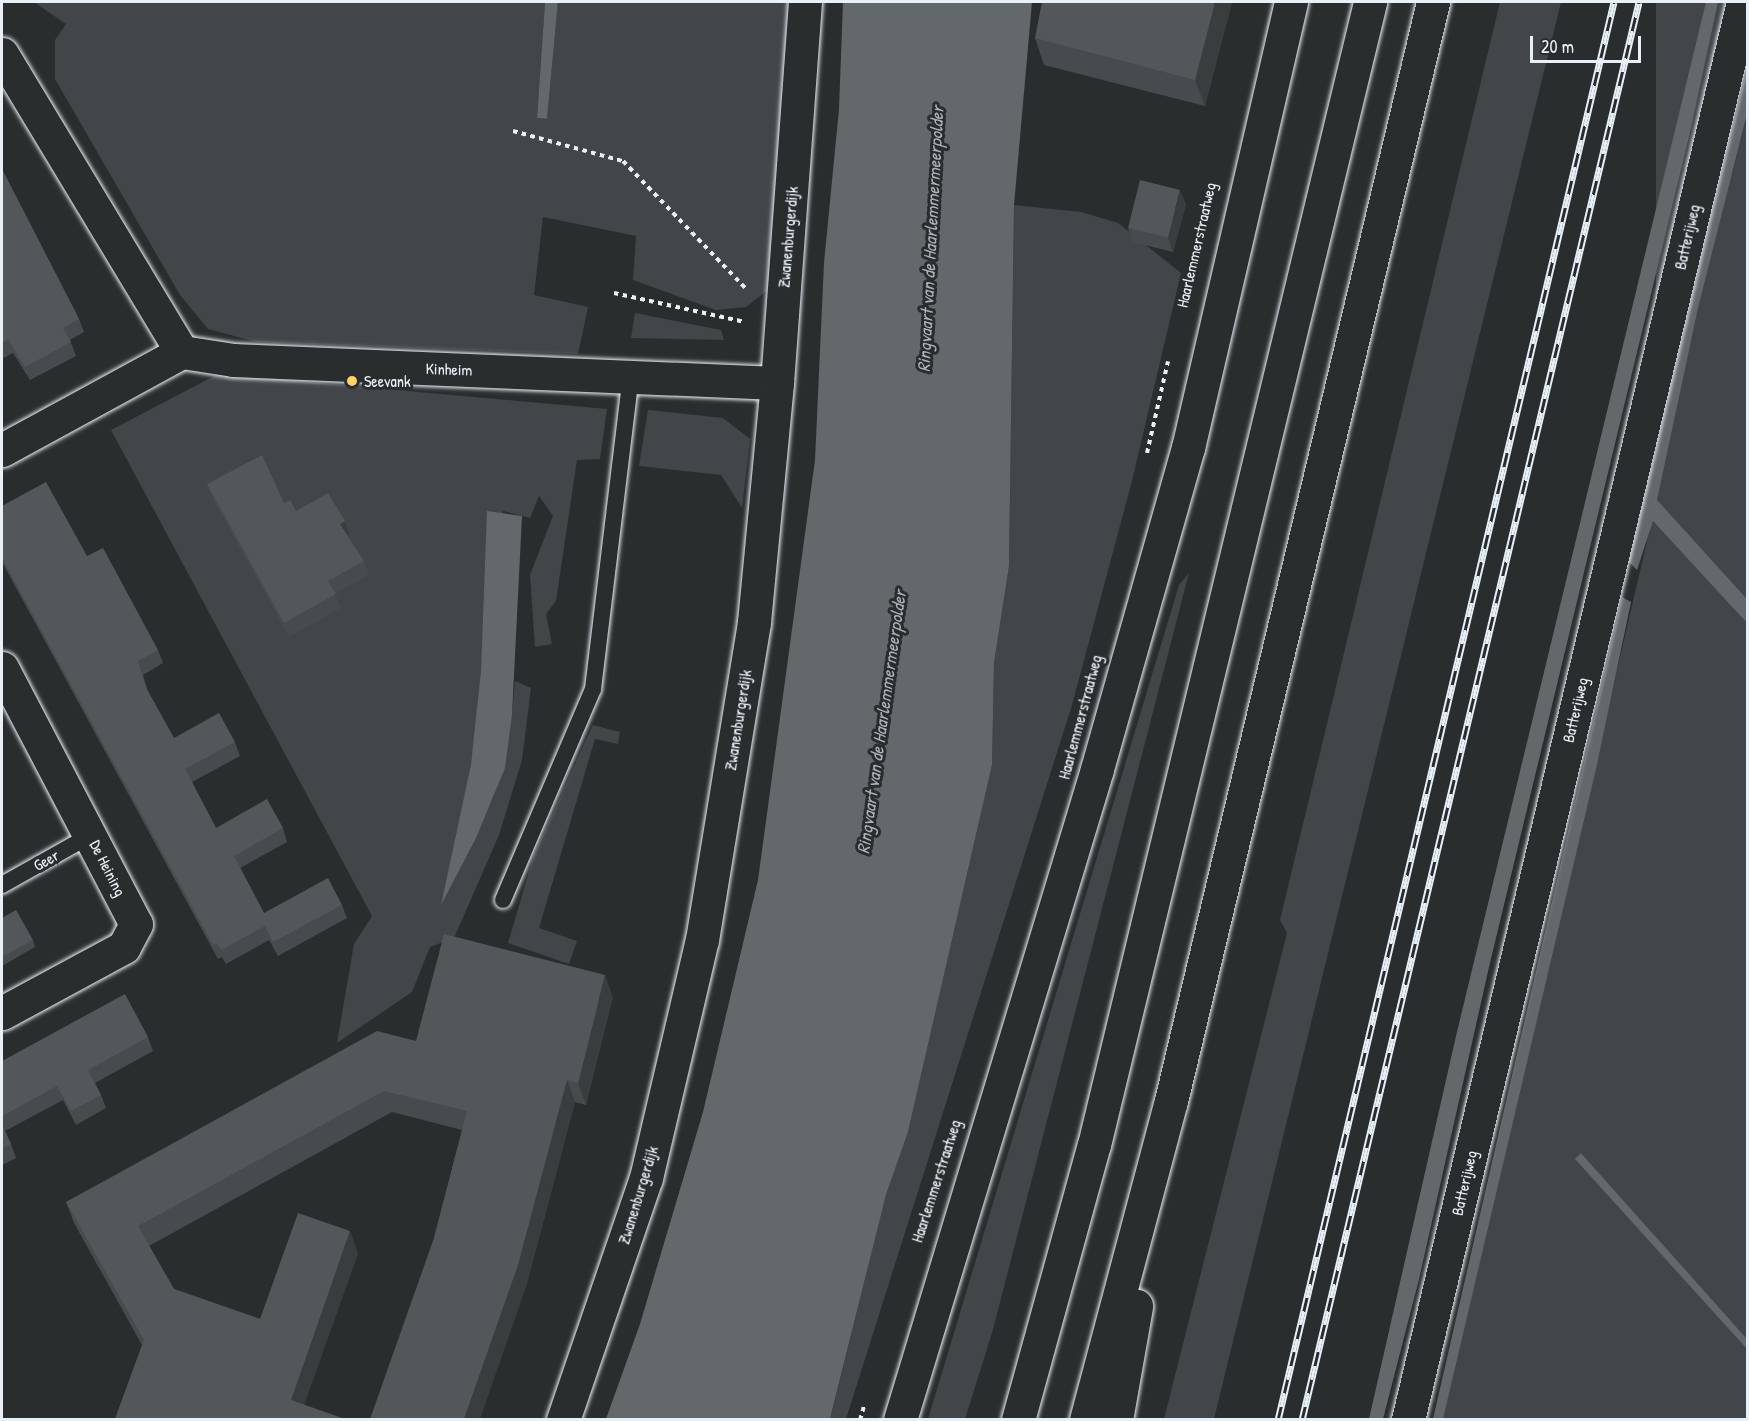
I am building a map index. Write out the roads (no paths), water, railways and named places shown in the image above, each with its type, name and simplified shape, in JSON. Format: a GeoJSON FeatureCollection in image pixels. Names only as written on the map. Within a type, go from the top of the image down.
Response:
{"type":"FeatureCollection","features":[{"type":"Feature","properties":{"kind":"main road","name":"Zwanenburgerdijk"},"geometry":{"type":"LineString","coordinates":[[563,1419],[646,1178],[702,940],[754,622],[777,383],[805,2]]}},
{"type":"Feature","properties":{"kind":"main road","name":"Haarlemmerstraatweg"},"geometry":{"type":"LineString","coordinates":[[900,1419],[1094,781],[1185,459],[1291,2]]}},
{"type":"Feature","properties":{"kind":"main road"},"geometry":{"type":"LineString","coordinates":[[1018,1419],[1095,1145],[1370,2]]}},
{"type":"Feature","properties":{"kind":"main road"},"geometry":{"type":"LineString","coordinates":[[1086,1419],[1171,1101],[1433,2]]}},
{"type":"Feature","properties":{"kind":"main road","name":"Batterijweg"},"geometry":{"type":"LineString","coordinates":[[1408,1419],[1743,2]]}},
{"type":"Feature","properties":{"kind":"main road"},"geometry":{"type":"LineString","coordinates":[[2,54],[182,352],[2,450]]}},
{"type":"Feature","properties":{"kind":"main road","name":"Kinheim"},"geometry":{"type":"LineString","coordinates":[[182,352],[233,360],[777,383]]}},
{"type":"Feature","properties":{"kind":"main road","name":"De Heining"},"geometry":{"type":"LineString","coordinates":[[2,668],[136,924],[124,946],[2,1013]]}},
{"type":"Feature","properties":{"kind":"main road"},"geometry":{"type":"LineString","coordinates":[[1116,1419],[1171,1101]]}},
{"type":"Feature","properties":{"kind":"lane"},"geometry":{"type":"LineString","coordinates":[[503,900],[593,689],[631,377]]}},
{"type":"Feature","properties":{"kind":"lane","name":"Geer"},"geometry":{"type":"LineString","coordinates":[[2,885],[91,835]]}},
{"type":"Feature","properties":{"kind":"water"},"geometry":{"type":"Polygon","coordinates":[[[545,2],[558,2],[547,119],[537,118],[545,2]]]}},
{"type":"Feature","properties":{"kind":"water","name":"Ringvaart van de Haarlemmermeerpolder"},"geometry":{"type":"Polygon","coordinates":[[[843,2],[1032,2],[1014,205],[1009,566],[994,663],[992,765],[908,1132],[886,1195],[830,1419],[606,1419],[640,1324],[703,1112],[758,880],[815,460],[824,263],[839,109],[843,2]]]}},
{"type":"Feature","properties":{"kind":"water"},"geometry":{"type":"Polygon","coordinates":[[[1706,2],[1718,2],[1690,132],[1489,967],[1419,1279],[1383,1419],[1369,1419],[1456,1036],[1706,2]]]}},
{"type":"Feature","properties":{"kind":"water"},"geometry":{"type":"Polygon","coordinates":[[[1747,68],[1747,114],[1698,308],[1657,500],[1747,599],[1747,623],[1653,521],[1637,570],[1629,562],[1747,68]]]}},
{"type":"Feature","properties":{"kind":"water"},"geometry":{"type":"Polygon","coordinates":[[[487,511],[522,516],[512,715],[505,768],[476,838],[441,905],[471,764],[481,671],[487,511]]]}},
{"type":"Feature","properties":{"kind":"water"},"geometry":{"type":"Polygon","coordinates":[[[1622,597],[1631,602],[1596,769],[1443,1419],[1433,1419],[1622,597]]]}},
{"type":"Feature","properties":{"kind":"water"},"geometry":{"type":"Polygon","coordinates":[[[1581,1153],[1747,1339],[1747,1349],[1575,1159],[1581,1153]]]}},
{"type":"Feature","properties":{"kind":"railway"},"geometry":{"type":"LineString","coordinates":[[1278,1420],[1614,2]]}},
{"type":"Feature","properties":{"kind":"railway"},"geometry":{"type":"LineString","coordinates":[[1302,1420],[1639,2]]}},
{"type":"Feature","properties":{"kind":"place","name":"Seevank"},"geometry":{"type":"Point","coordinates":[352,381]}}]}
